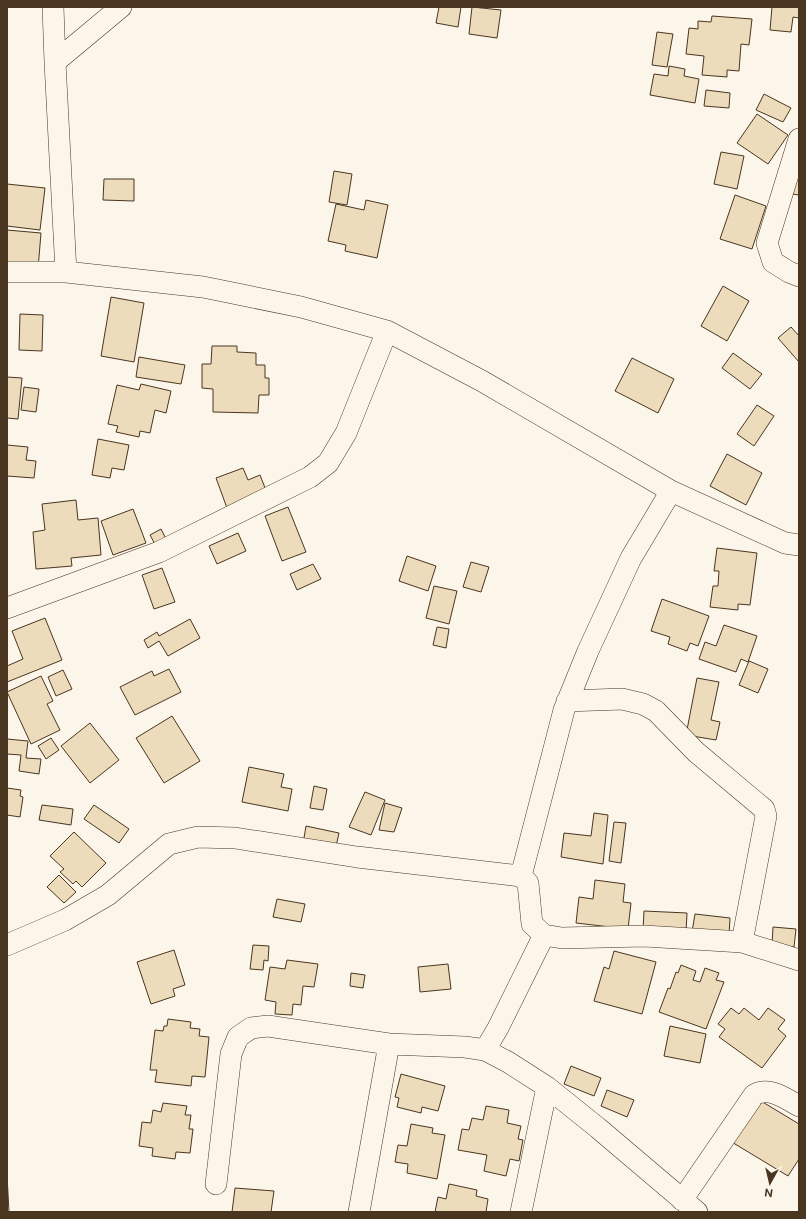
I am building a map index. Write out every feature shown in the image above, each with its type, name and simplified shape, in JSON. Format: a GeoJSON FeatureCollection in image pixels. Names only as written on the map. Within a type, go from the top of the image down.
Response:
{"type":"FeatureCollection","features":[{"type":"Feature","properties":{"kind":"street"},"geometry":{"type":"LineString","coordinates":[[53,7],[66,272]]}},
{"type":"Feature","properties":{"kind":"street"},"geometry":{"type":"LineString","coordinates":[[55,62],[121,7]]}},
{"type":"Feature","properties":{"kind":"street"},"geometry":{"type":"LineString","coordinates":[[799,139],[767,243],[773,262],[789,272],[799,276]]}},
{"type":"Feature","properties":{"kind":"street"},"geometry":{"type":"LineString","coordinates":[[7,272],[66,272],[203,287],[301,307],[388,331],[482,381],[671,491],[785,542],[799,545]]}},
{"type":"Feature","properties":{"kind":"street"},"geometry":{"type":"LineString","coordinates":[[7,608],[159,552],[310,477],[328,463],[346,433],[388,331]]}},
{"type":"Feature","properties":{"kind":"street"},"geometry":{"type":"LineString","coordinates":[[521,876],[567,701],[588,651],[631,558],[671,491]]}},
{"type":"Feature","properties":{"kind":"street"},"geometry":{"type":"LineString","coordinates":[[567,701],[622,699],[643,704],[656,711],[696,752],[764,809],[766,816],[742,942]]}},
{"type":"Feature","properties":{"kind":"street"},"geometry":{"type":"LineString","coordinates":[[7,945],[65,920],[108,895],[169,844],[198,837],[235,838],[357,857],[521,876],[528,883],[532,924],[544,935],[562,938],[644,936],[742,942],[799,960]]}},
{"type":"Feature","properties":{"kind":"street"},"geometry":{"type":"LineString","coordinates":[[485,1050],[498,1028],[544,935]]}},
{"type":"Feature","properties":{"kind":"street"},"geometry":{"type":"LineString","coordinates":[[216,1184],[231,1054],[238,1037],[251,1028],[268,1026],[389,1044],[466,1047],[485,1050],[508,1062],[547,1087],[598,1128],[689,1206],[754,1095],[760,1091],[767,1091],[799,1106]]}},
{"type":"Feature","properties":{"kind":"street"},"geometry":{"type":"LineString","coordinates":[[359,1212],[389,1044]]}},
{"type":"Feature","properties":{"kind":"street"},"geometry":{"type":"LineString","coordinates":[[521,1212],[547,1087]]}},
{"type":"Feature","properties":{"kind":"building"},"geometry":{"type":"Polygon","coordinates":[[[439,7],[461,7],[458,27],[436,23],[439,7]]]}},
{"type":"Feature","properties":{"kind":"building"},"geometry":{"type":"Polygon","coordinates":[[[472,7],[501,10],[497,38],[469,34],[472,7]]]}},
{"type":"Feature","properties":{"kind":"building"},"geometry":{"type":"Polygon","coordinates":[[[772,7],[799,7],[799,18],[793,17],[791,32],[770,30],[772,7]]]}},
{"type":"Feature","properties":{"kind":"building"},"geometry":{"type":"Polygon","coordinates":[[[712,16],[752,19],[749,45],[741,44],[739,71],[727,70],[727,77],[702,75],[704,56],[686,54],[689,28],[698,29],[698,21],[711,22],[712,16]]]}},
{"type":"Feature","properties":{"kind":"building"},"geometry":{"type":"Polygon","coordinates":[[[657,32],[673,34],[667,67],[652,65],[657,32]]]}},
{"type":"Feature","properties":{"kind":"building"},"geometry":{"type":"Polygon","coordinates":[[[669,66],[685,69],[684,76],[699,79],[695,103],[650,95],[654,74],[668,76],[669,66]]]}},
{"type":"Feature","properties":{"kind":"building"},"geometry":{"type":"Polygon","coordinates":[[[706,90],[730,93],[729,108],[704,106],[706,90]]]}},
{"type":"Feature","properties":{"kind":"building"},"geometry":{"type":"Polygon","coordinates":[[[764,94],[791,108],[783,122],[756,110],[764,94]]]}},
{"type":"Feature","properties":{"kind":"building"},"geometry":{"type":"Polygon","coordinates":[[[757,114],[788,135],[768,164],[737,143],[757,114]]]}},
{"type":"Feature","properties":{"kind":"building"},"geometry":{"type":"Polygon","coordinates":[[[721,152],[744,156],[737,189],[714,184],[721,152]]]}},
{"type":"Feature","properties":{"kind":"building"},"geometry":{"type":"Polygon","coordinates":[[[799,167],[799,195],[792,194],[799,167]]]}},
{"type":"Feature","properties":{"kind":"building"},"geometry":{"type":"Polygon","coordinates":[[[334,171],[352,174],[347,205],[329,202],[334,171]]]}},
{"type":"Feature","properties":{"kind":"building"},"geometry":{"type":"Polygon","coordinates":[[[104,179],[134,179],[134,201],[103,200],[104,179]]]}},
{"type":"Feature","properties":{"kind":"building"},"geometry":{"type":"Polygon","coordinates":[[[7,184],[45,188],[40,230],[7,226],[7,184]]]}},
{"type":"Feature","properties":{"kind":"building"},"geometry":{"type":"Polygon","coordinates":[[[735,195],[766,206],[752,249],[720,239],[735,195]]]}},
{"type":"Feature","properties":{"kind":"building"},"geometry":{"type":"Polygon","coordinates":[[[366,200],[388,205],[377,258],[345,251],[346,245],[328,241],[336,204],[364,210],[366,200]]]}},
{"type":"Feature","properties":{"kind":"building"},"geometry":{"type":"Polygon","coordinates":[[[7,230],[41,233],[38,269],[7,267],[7,230]]]}},
{"type":"Feature","properties":{"kind":"building"},"geometry":{"type":"Polygon","coordinates":[[[723,286],[749,301],[727,341],[701,326],[723,286]]]}},
{"type":"Feature","properties":{"kind":"building"},"geometry":{"type":"Polygon","coordinates":[[[111,297],[144,303],[134,362],[101,356],[111,297]]]}},
{"type":"Feature","properties":{"kind":"building"},"geometry":{"type":"Polygon","coordinates":[[[20,314],[43,315],[42,351],[19,350],[20,314]]]}},
{"type":"Feature","properties":{"kind":"building"},"geometry":{"type":"Polygon","coordinates":[[[791,327],[799,336],[799,362],[778,338],[791,327]]]}},
{"type":"Feature","properties":{"kind":"building"},"geometry":{"type":"Polygon","coordinates":[[[212,346],[237,346],[237,352],[256,353],[256,365],[265,365],[265,378],[269,378],[269,395],[259,395],[258,413],[213,412],[213,389],[202,388],[202,364],[211,364],[212,346]]]}},
{"type":"Feature","properties":{"kind":"building"},"geometry":{"type":"Polygon","coordinates":[[[733,353],[762,374],[750,389],[722,368],[733,353]]]}},
{"type":"Feature","properties":{"kind":"building"},"geometry":{"type":"Polygon","coordinates":[[[139,357],[185,365],[181,384],[136,377],[139,357]]]}},
{"type":"Feature","properties":{"kind":"building"},"geometry":{"type":"Polygon","coordinates":[[[632,358],[674,379],[658,413],[615,391],[632,358]]]}},
{"type":"Feature","properties":{"kind":"building"},"geometry":{"type":"Polygon","coordinates":[[[7,377],[22,378],[18,419],[7,418],[7,377]]]}},
{"type":"Feature","properties":{"kind":"building"},"geometry":{"type":"Polygon","coordinates":[[[141,384],[171,391],[166,413],[155,410],[150,433],[140,431],[139,437],[116,432],[118,426],[108,424],[117,385],[139,390],[141,384]]]}},
{"type":"Feature","properties":{"kind":"building"},"geometry":{"type":"Polygon","coordinates":[[[24,387],[39,389],[36,412],[21,410],[24,387]]]}},
{"type":"Feature","properties":{"kind":"building"},"geometry":{"type":"Polygon","coordinates":[[[757,405],[774,416],[754,446],[737,434],[757,405]]]}},
{"type":"Feature","properties":{"kind":"building"},"geometry":{"type":"Polygon","coordinates":[[[98,439],[129,445],[124,470],[112,468],[110,478],[92,475],[98,439]]]}},
{"type":"Feature","properties":{"kind":"building"},"geometry":{"type":"Polygon","coordinates":[[[7,445],[28,447],[26,460],[36,461],[34,478],[7,476],[7,445]]]}},
{"type":"Feature","properties":{"kind":"building"},"geometry":{"type":"Polygon","coordinates":[[[727,454],[762,473],[746,505],[710,486],[727,454]]]}},
{"type":"Feature","properties":{"kind":"building"},"geometry":{"type":"Polygon","coordinates":[[[243,468],[248,480],[260,475],[267,493],[227,508],[216,478],[243,468]]]}},
{"type":"Feature","properties":{"kind":"building"},"geometry":{"type":"Polygon","coordinates":[[[76,500],[78,520],[98,518],[101,555],[71,558],[72,566],[36,569],[33,532],[45,530],[42,504],[76,500]]]}},
{"type":"Feature","properties":{"kind":"building"},"geometry":{"type":"Polygon","coordinates":[[[288,507],[306,552],[282,561],[265,516],[288,507]]]}},
{"type":"Feature","properties":{"kind":"building"},"geometry":{"type":"Polygon","coordinates":[[[133,509],[146,543],[113,555],[101,521],[133,509]]]}},
{"type":"Feature","properties":{"kind":"building"},"geometry":{"type":"Polygon","coordinates":[[[161,529],[166,539],[156,546],[150,535],[161,529]]]}},
{"type":"Feature","properties":{"kind":"building"},"geometry":{"type":"Polygon","coordinates":[[[238,533],[246,551],[217,564],[209,546],[238,533]]]}},
{"type":"Feature","properties":{"kind":"building"},"geometry":{"type":"Polygon","coordinates":[[[717,548],[757,553],[750,605],[738,604],[738,610],[710,607],[713,586],[718,586],[719,571],[714,571],[717,548]]]}},
{"type":"Feature","properties":{"kind":"building"},"geometry":{"type":"Polygon","coordinates":[[[407,556],[436,566],[428,591],[399,581],[407,556]]]}},
{"type":"Feature","properties":{"kind":"building"},"geometry":{"type":"Polygon","coordinates":[[[471,562],[489,567],[481,592],[463,587],[471,562]]]}},
{"type":"Feature","properties":{"kind":"building"},"geometry":{"type":"Polygon","coordinates":[[[313,564],[321,579],[297,590],[290,574],[313,564]]]}},
{"type":"Feature","properties":{"kind":"building"},"geometry":{"type":"Polygon","coordinates":[[[162,568],[175,602],[154,609],[142,575],[162,568]]]}},
{"type":"Feature","properties":{"kind":"building"},"geometry":{"type":"Polygon","coordinates":[[[434,586],[457,591],[449,624],[426,618],[434,586]]]}},
{"type":"Feature","properties":{"kind":"building"},"geometry":{"type":"Polygon","coordinates":[[[662,599],[709,616],[698,646],[690,643],[687,651],[668,644],[670,637],[651,631],[662,599]]]}},
{"type":"Feature","properties":{"kind":"building"},"geometry":{"type":"Polygon","coordinates":[[[45,618],[62,660],[7,682],[7,666],[23,659],[12,631],[45,618]]]}},
{"type":"Feature","properties":{"kind":"building"},"geometry":{"type":"Polygon","coordinates":[[[190,619],[200,638],[168,656],[159,641],[148,648],[144,640],[157,632],[159,636],[190,619]]]}},
{"type":"Feature","properties":{"kind":"building"},"geometry":{"type":"Polygon","coordinates":[[[724,625],[757,636],[748,662],[741,659],[736,672],[699,659],[705,642],[716,646],[724,625]]]}},
{"type":"Feature","properties":{"kind":"building"},"geometry":{"type":"Polygon","coordinates":[[[437,627],[449,629],[446,648],[433,645],[437,627]]]}},
{"type":"Feature","properties":{"kind":"building"},"geometry":{"type":"Polygon","coordinates":[[[749,661],[768,669],[758,693],[739,685],[749,661]]]}},
{"type":"Feature","properties":{"kind":"building"},"geometry":{"type":"Polygon","coordinates":[[[169,669],[181,692],[135,715],[120,687],[152,671],[154,676],[169,669]]]}},
{"type":"Feature","properties":{"kind":"building"},"geometry":{"type":"Polygon","coordinates":[[[63,670],[72,689],[56,696],[48,677],[63,670]]]}},
{"type":"Feature","properties":{"kind":"building"},"geometry":{"type":"Polygon","coordinates":[[[41,676],[53,701],[47,704],[60,730],[31,744],[7,692],[41,676]]]}},
{"type":"Feature","properties":{"kind":"building"},"geometry":{"type":"Polygon","coordinates":[[[697,678],[719,682],[711,720],[720,722],[716,740],[686,735],[697,678]]]}},
{"type":"Feature","properties":{"kind":"building"},"geometry":{"type":"Polygon","coordinates":[[[172,716],[200,761],[164,783],[136,738],[172,716]]]}},
{"type":"Feature","properties":{"kind":"building"},"geometry":{"type":"Polygon","coordinates":[[[90,723],[119,760],[90,783],[61,746],[90,723]]]}},
{"type":"Feature","properties":{"kind":"building"},"geometry":{"type":"Polygon","coordinates":[[[51,738],[59,750],[46,759],[38,746],[51,738]]]}},
{"type":"Feature","properties":{"kind":"building"},"geometry":{"type":"Polygon","coordinates":[[[7,739],[28,741],[26,758],[41,759],[39,774],[19,771],[21,755],[7,754],[7,739]]]}},
{"type":"Feature","properties":{"kind":"building"},"geometry":{"type":"Polygon","coordinates":[[[249,767],[284,774],[281,787],[292,789],[288,811],[242,802],[249,767]]]}},
{"type":"Feature","properties":{"kind":"building"},"geometry":{"type":"Polygon","coordinates":[[[314,786],[327,789],[323,810],[310,808],[314,786]]]}},
{"type":"Feature","properties":{"kind":"building"},"geometry":{"type":"Polygon","coordinates":[[[7,788],[21,790],[20,796],[23,797],[20,817],[7,815],[7,788]]]}},
{"type":"Feature","properties":{"kind":"building"},"geometry":{"type":"Polygon","coordinates":[[[365,792],[385,800],[371,835],[349,827],[365,792]]]}},
{"type":"Feature","properties":{"kind":"building"},"geometry":{"type":"Polygon","coordinates":[[[385,803],[402,808],[394,832],[379,830],[385,803]]]}},
{"type":"Feature","properties":{"kind":"building"},"geometry":{"type":"Polygon","coordinates":[[[42,805],[73,809],[71,825],[39,820],[42,805]]]}},
{"type":"Feature","properties":{"kind":"building"},"geometry":{"type":"Polygon","coordinates":[[[94,805],[129,829],[119,843],[84,819],[94,805]]]}},
{"type":"Feature","properties":{"kind":"building"},"geometry":{"type":"Polygon","coordinates":[[[594,813],[608,815],[603,864],[561,857],[564,833],[591,836],[594,813]]]}},
{"type":"Feature","properties":{"kind":"building"},"geometry":{"type":"Polygon","coordinates":[[[614,822],[626,823],[621,863],[609,861],[614,822]]]}},
{"type":"Feature","properties":{"kind":"building"},"geometry":{"type":"Polygon","coordinates":[[[306,826],[339,833],[335,851],[303,844],[306,826]]]}},
{"type":"Feature","properties":{"kind":"building"},"geometry":{"type":"Polygon","coordinates":[[[74,832],[106,863],[82,887],[76,881],[73,884],[60,872],[64,869],[50,856],[74,832]]]}},
{"type":"Feature","properties":{"kind":"building"},"geometry":{"type":"Polygon","coordinates":[[[59,875],[76,892],[64,903],[47,887],[59,875]]]}},
{"type":"Feature","properties":{"kind":"building"},"geometry":{"type":"Polygon","coordinates":[[[595,880],[625,884],[623,902],[631,903],[628,929],[576,923],[579,897],[593,899],[595,880]]]}},
{"type":"Feature","properties":{"kind":"building"},"geometry":{"type":"Polygon","coordinates":[[[277,899],[305,904],[301,922],[273,917],[277,899]]]}},
{"type":"Feature","properties":{"kind":"building"},"geometry":{"type":"Polygon","coordinates":[[[644,911],[687,913],[686,932],[643,930],[644,911]]]}},
{"type":"Feature","properties":{"kind":"building"},"geometry":{"type":"Polygon","coordinates":[[[695,914],[730,918],[729,936],[692,932],[695,914]]]}},
{"type":"Feature","properties":{"kind":"building"},"geometry":{"type":"Polygon","coordinates":[[[773,927],[796,929],[794,947],[772,945],[773,927]]]}},
{"type":"Feature","properties":{"kind":"building"},"geometry":{"type":"Polygon","coordinates":[[[253,945],[269,946],[268,961],[264,960],[263,970],[250,969],[253,945]]]}},
{"type":"Feature","properties":{"kind":"building"},"geometry":{"type":"Polygon","coordinates":[[[174,950],[185,985],[173,989],[175,996],[151,1004],[137,962],[174,950]]]}},
{"type":"Feature","properties":{"kind":"building"},"geometry":{"type":"Polygon","coordinates":[[[614,951],[656,962],[642,1014],[594,1001],[604,967],[609,969],[614,951]]]}},
{"type":"Feature","properties":{"kind":"building"},"geometry":{"type":"Polygon","coordinates":[[[287,960],[318,964],[314,987],[303,986],[301,1005],[293,1004],[292,1015],[275,1014],[276,1002],[265,1000],[270,967],[285,969],[287,960]]]}},
{"type":"Feature","properties":{"kind":"building"},"geometry":{"type":"Polygon","coordinates":[[[448,964],[451,989],[420,992],[418,967],[448,964]]]}},
{"type":"Feature","properties":{"kind":"building"},"geometry":{"type":"Polygon","coordinates":[[[681,965],[696,971],[693,980],[700,982],[705,968],[719,973],[716,980],[724,982],[706,1029],[659,1012],[668,988],[670,989],[676,972],[678,973],[681,965]]]}},
{"type":"Feature","properties":{"kind":"building"},"geometry":{"type":"Polygon","coordinates":[[[351,973],[365,975],[363,988],[350,986],[351,973]]]}},
{"type":"Feature","properties":{"kind":"building"},"geometry":{"type":"Polygon","coordinates":[[[731,1008],[739,1014],[744,1008],[759,1020],[768,1008],[785,1020],[778,1029],[786,1036],[762,1068],[719,1037],[725,1029],[718,1024],[731,1008]]]}},
{"type":"Feature","properties":{"kind":"building"},"geometry":{"type":"Polygon","coordinates":[[[168,1019],[191,1022],[190,1028],[200,1029],[199,1036],[209,1037],[205,1077],[192,1076],[191,1086],[155,1082],[157,1070],[150,1070],[155,1030],[163,1031],[164,1026],[167,1026],[168,1019]]]}},
{"type":"Feature","properties":{"kind":"building"},"geometry":{"type":"Polygon","coordinates":[[[670,1026],[706,1034],[700,1063],[664,1056],[670,1026]]]}},
{"type":"Feature","properties":{"kind":"building"},"geometry":{"type":"Polygon","coordinates":[[[571,1066],[601,1078],[594,1096],[564,1084],[571,1066]]]}},
{"type":"Feature","properties":{"kind":"building"},"geometry":{"type":"Polygon","coordinates":[[[401,1074],[445,1086],[438,1111],[422,1107],[421,1113],[397,1107],[399,1098],[395,1097],[401,1074]]]}},
{"type":"Feature","properties":{"kind":"building"},"geometry":{"type":"Polygon","coordinates":[[[607,1090],[634,1100],[627,1117],[601,1106],[607,1090]]]}},
{"type":"Feature","properties":{"kind":"building"},"geometry":{"type":"Polygon","coordinates":[[[756,1098],[799,1124],[799,1159],[788,1176],[730,1141],[756,1098]]]}},
{"type":"Feature","properties":{"kind":"building"},"geometry":{"type":"Polygon","coordinates":[[[163,1103],[187,1106],[185,1115],[191,1115],[189,1129],[193,1129],[190,1153],[176,1152],[175,1159],[152,1156],[153,1148],[139,1146],[142,1122],[151,1123],[153,1110],[161,1112],[163,1103]]]}},
{"type":"Feature","properties":{"kind":"building"},"geometry":{"type":"Polygon","coordinates":[[[486,1106],[509,1110],[507,1123],[521,1126],[518,1139],[523,1140],[519,1161],[510,1159],[506,1176],[484,1171],[487,1155],[458,1150],[462,1129],[469,1130],[472,1118],[483,1120],[486,1106]]]}},
{"type":"Feature","properties":{"kind":"building"},"geometry":{"type":"Polygon","coordinates":[[[411,1124],[433,1128],[432,1133],[445,1135],[437,1179],[407,1173],[408,1164],[395,1162],[398,1145],[407,1146],[411,1124]]]}},
{"type":"Feature","properties":{"kind":"building"},"geometry":{"type":"Polygon","coordinates":[[[7,1175],[9,1212],[7,1212],[7,1175]]]}},
{"type":"Feature","properties":{"kind":"building"},"geometry":{"type":"Polygon","coordinates":[[[449,1184],[477,1190],[476,1196],[488,1199],[486,1212],[435,1212],[438,1197],[446,1199],[449,1184]]]}},
{"type":"Feature","properties":{"kind":"building"},"geometry":{"type":"Polygon","coordinates":[[[235,1188],[274,1191],[271,1212],[232,1212],[235,1188]]]}}]}
